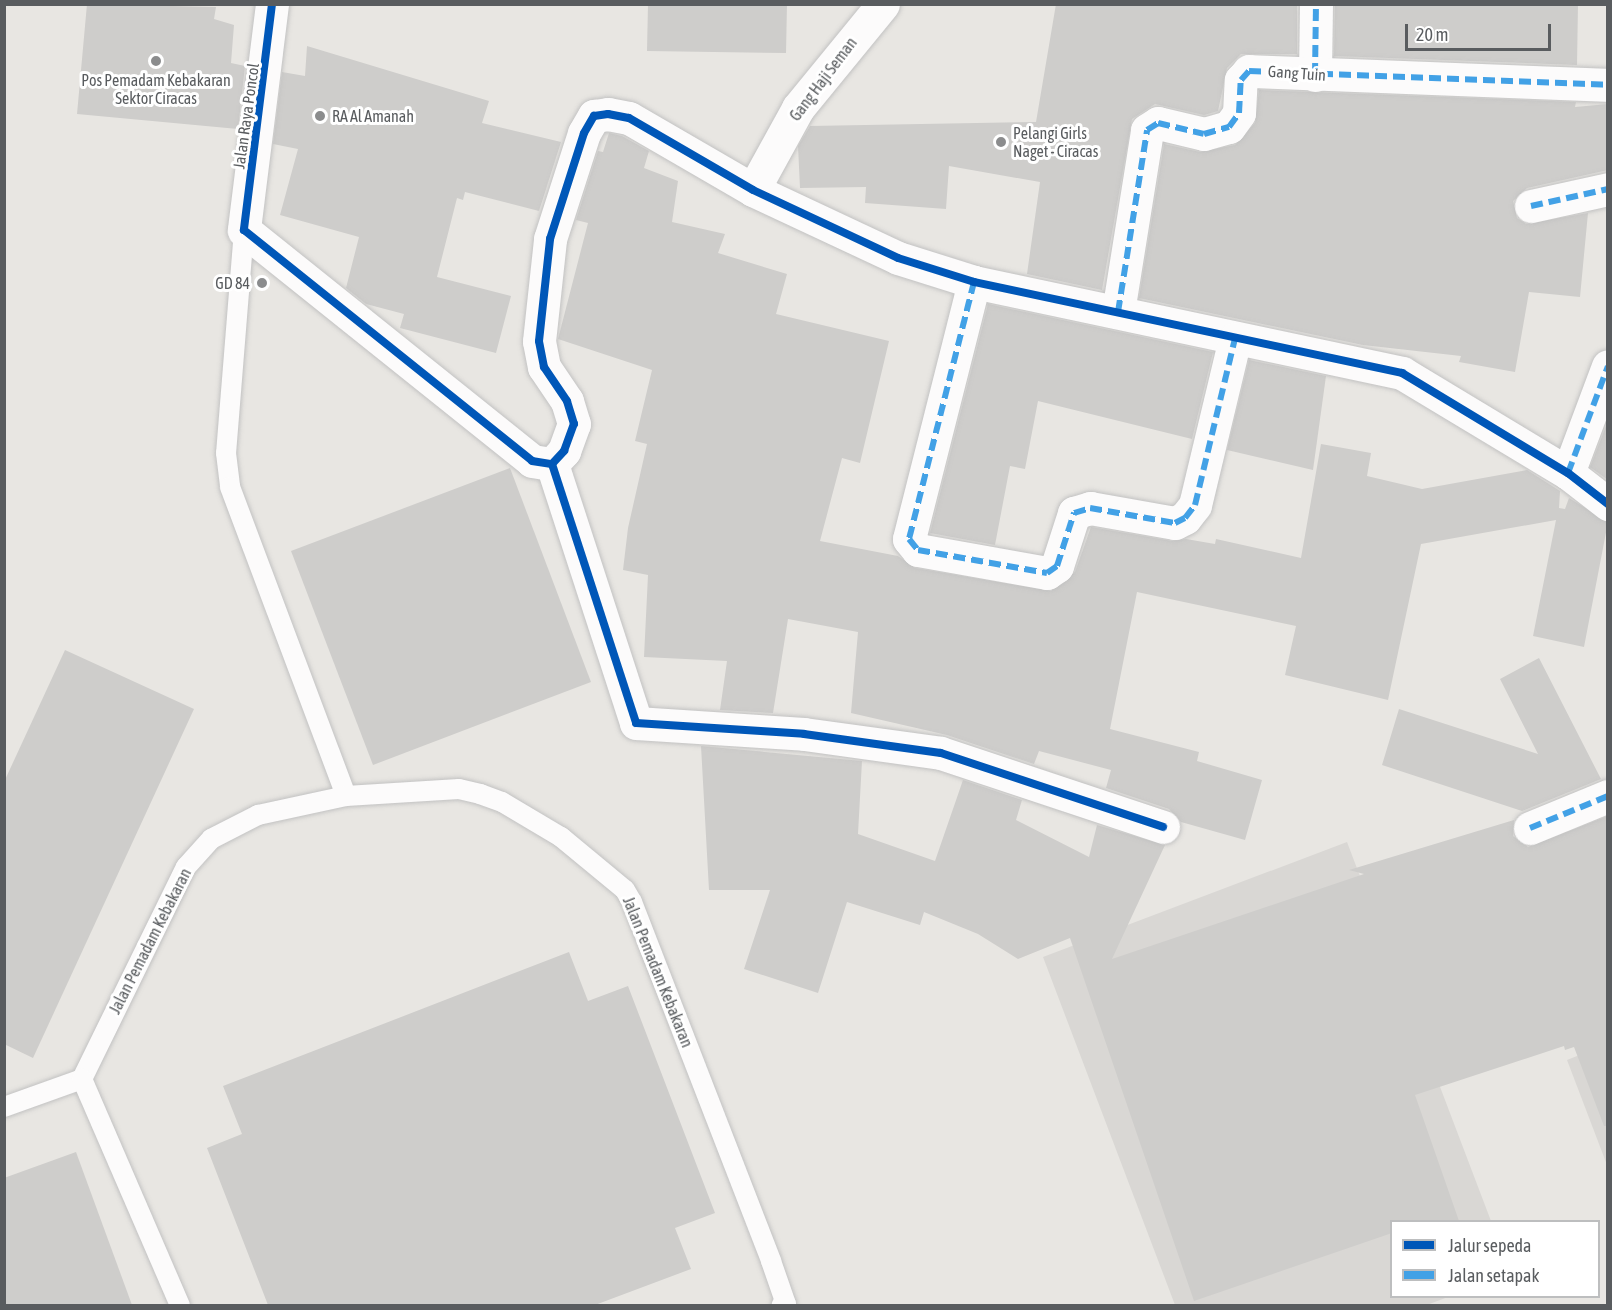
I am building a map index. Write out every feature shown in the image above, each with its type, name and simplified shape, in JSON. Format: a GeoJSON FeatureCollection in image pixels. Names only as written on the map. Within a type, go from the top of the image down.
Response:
{"type":"FeatureCollection","features":[{"type":"Feature","properties":{"kind":"street","name":"Jalan Raya Poncol"},"geometry":{"type":"LineString","coordinates":[[244,230],[272,4]]}},
{"type":"Feature","properties":{"kind":"street","name":"Gang Haji Seman"},"geometry":{"type":"LineString","coordinates":[[753,190],[798,108],[883,4]]}},
{"type":"Feature","properties":{"kind":"street"},"geometry":{"type":"LineString","coordinates":[[1315,75],[1316,4]]}},
{"type":"Feature","properties":{"kind":"street","name":"Gang Tuin"},"geometry":{"type":"LineString","coordinates":[[1119,312],[1149,127],[1158,123],[1204,134],[1218,133],[1239,113],[1241,80],[1249,71],[1608,85]]}},
{"type":"Feature","properties":{"kind":"street"},"geometry":{"type":"LineString","coordinates":[[552,464],[564,451],[574,424],[567,401],[544,367],[539,341],[550,239],[584,133],[594,116],[608,114],[629,118],[753,190],[898,258],[974,282],[1402,373],[1568,473],[1608,504]]}},
{"type":"Feature","properties":{"kind":"street"},"geometry":{"type":"LineString","coordinates":[[1531,206],[1608,189]]}},
{"type":"Feature","properties":{"kind":"street"},"geometry":{"type":"LineString","coordinates":[[244,230],[532,461],[552,464]]}},
{"type":"Feature","properties":{"kind":"street"},"geometry":{"type":"LineString","coordinates":[[974,282],[909,539],[918,550],[1047,573],[1056,566],[1074,513],[1090,508],[1175,523],[1185,518],[1195,505],[1235,339]]}},
{"type":"Feature","properties":{"kind":"street"},"geometry":{"type":"LineString","coordinates":[[1568,473],[1608,366]]}},
{"type":"Feature","properties":{"kind":"street"},"geometry":{"type":"LineString","coordinates":[[552,464],[636,723],[804,734],[941,753],[1163,827]]}},
{"type":"Feature","properties":{"kind":"street"},"geometry":{"type":"LineString","coordinates":[[1530,828],[1608,796]]}},
{"type":"Feature","properties":{"kind":"lane","name":"Jalan Raya Poncol"},"geometry":{"type":"LineString","coordinates":[[244,230],[226,453],[230,487],[346,796]]}},
{"type":"Feature","properties":{"kind":"lane","name":"Jalan Pemadam Kebakaran"},"geometry":{"type":"LineString","coordinates":[[82,1079],[186,867],[211,839],[258,815],[346,796],[459,789],[480,794],[502,802],[561,837],[625,890],[638,915],[785,1305]]}},
{"type":"Feature","properties":{"kind":"lane"},"geometry":{"type":"LineString","coordinates":[[4,1107],[82,1079],[180,1305]]}},
{"type":"Feature","properties":{"kind":"shaded area"},"geometry":{"type":"Polygon","coordinates":[[[1347,842],[1491,1220],[1390,1220],[1390,1298],[1445,1298],[1424,1306],[1175,1305],[1043,957],[1347,842]]]}},
{"type":"Feature","properties":{"kind":"shaded area"},"geometry":{"type":"Polygon","coordinates":[[[1607,1044],[1607,1165],[1567,1060],[1607,1044]]]}},
{"type":"Feature","properties":{"kind":"building","name":"Pos Pemadam Kebakaran Sektor Ciracas"},"geometry":{"type":"Polygon","coordinates":[[[87,4],[216,7],[214,19],[234,25],[231,63],[245,66],[238,129],[77,114],[87,4]]]}},
{"type":"Feature","properties":{"kind":"building"},"geometry":{"type":"Polygon","coordinates":[[[648,4],[787,4],[786,53],[647,51],[648,4]]]}},
{"type":"Feature","properties":{"kind":"building"},"geometry":{"type":"Polygon","coordinates":[[[1056,4],[1297,4],[1297,54],[1241,54],[1227,68],[1218,111],[1204,115],[1155,104],[1132,119],[1102,290],[1027,274],[1040,182],[949,166],[946,209],[865,203],[866,187],[800,188],[798,146],[810,126],[1036,122],[1056,4]]]}},
{"type":"Feature","properties":{"kind":"building"},"geometry":{"type":"Polygon","coordinates":[[[1335,4],[1578,4],[1577,65],[1334,56],[1335,4]]]}},
{"type":"Feature","properties":{"kind":"building"},"geometry":{"type":"Polygon","coordinates":[[[307,46],[489,101],[482,123],[561,142],[539,211],[465,192],[463,200],[457,198],[437,277],[511,296],[496,353],[400,328],[404,314],[366,304],[346,288],[359,237],[280,215],[298,149],[273,144],[282,72],[305,76],[307,46]]]}},
{"type":"Feature","properties":{"kind":"building"},"geometry":{"type":"Polygon","coordinates":[[[1259,90],[1576,102],[1575,107],[1608,104],[1608,170],[1527,188],[1513,201],[1517,218],[1526,224],[1588,213],[1580,297],[1529,292],[1515,372],[1459,362],[1461,356],[1363,345],[1139,298],[1164,144],[1200,152],[1235,145],[1255,123],[1259,90]]]}},
{"type":"Feature","properties":{"kind":"building"},"geometry":{"type":"Polygon","coordinates":[[[609,133],[622,136],[649,151],[644,168],[678,181],[672,222],[725,234],[718,253],[787,274],[776,314],[889,341],[860,463],[842,458],[820,541],[898,556],[915,568],[1051,591],[1075,572],[1091,527],[1172,541],[1186,539],[1215,544],[1216,539],[1301,558],[1321,444],[1371,453],[1367,476],[1422,489],[1527,470],[1560,491],[1559,508],[1565,509],[1569,498],[1608,522],[1584,647],[1533,636],[1556,520],[1421,544],[1388,700],[1285,675],[1296,626],[1137,592],[1110,729],[1199,752],[1197,761],[1262,780],[1245,840],[1181,822],[1169,809],[1106,788],[1111,770],[1039,751],[1034,764],[947,735],[851,713],[858,632],[788,619],[773,713],[720,710],[727,661],[644,657],[648,575],[623,570],[628,528],[647,444],[635,441],[652,370],[558,339],[588,223],[576,220],[598,151],[603,152],[609,133]]]}},
{"type":"Feature","properties":{"kind":"building"},"geometry":{"type":"Polygon","coordinates":[[[988,304],[1213,352],[1192,439],[1038,401],[1025,469],[1010,466],[995,545],[930,533],[988,304]]]}},
{"type":"Feature","properties":{"kind":"building"},"geometry":{"type":"Polygon","coordinates":[[[1249,360],[1326,376],[1313,470],[1227,450],[1249,360]]]}},
{"type":"Feature","properties":{"kind":"building"},"geometry":{"type":"Polygon","coordinates":[[[1608,421],[1608,480],[1590,467],[1608,421]]]}},
{"type":"Feature","properties":{"kind":"building"},"geometry":{"type":"Polygon","coordinates":[[[510,468],[591,682],[373,765],[291,551],[510,468]]]}},
{"type":"Feature","properties":{"kind":"building"},"geometry":{"type":"Polygon","coordinates":[[[65,650],[194,709],[33,1058],[4,1044],[4,782],[65,650]]]}},
{"type":"Feature","properties":{"kind":"building"},"geometry":{"type":"Polygon","coordinates":[[[1539,658],[1601,779],[1522,811],[1382,765],[1399,709],[1538,754],[1500,679],[1539,658]]]}},
{"type":"Feature","properties":{"kind":"building"},"geometry":{"type":"Polygon","coordinates":[[[701,746],[862,761],[858,834],[935,861],[963,780],[1022,800],[1016,820],[1089,857],[1097,825],[1165,845],[1112,959],[1364,874],[1349,870],[1514,820],[1513,836],[1528,847],[1608,816],[1608,1126],[1604,1126],[1574,1047],[1565,1050],[1564,1046],[1415,1095],[1459,1220],[1390,1220],[1390,1234],[1194,1301],[1070,938],[1018,959],[978,934],[924,912],[920,925],[847,902],[818,993],[744,969],[770,890],[709,890],[701,746]]]}},
{"type":"Feature","properties":{"kind":"building"},"geometry":{"type":"Polygon","coordinates":[[[569,952],[588,1001],[628,986],[715,1213],[675,1228],[691,1269],[595,1305],[268,1305],[207,1148],[242,1134],[223,1086],[569,952]]]}},
{"type":"Feature","properties":{"kind":"building"},"geometry":{"type":"Polygon","coordinates":[[[76,1152],[132,1305],[4,1305],[4,1178],[76,1152]]]}},
{"type":"Feature","properties":{"kind":"marked path"},"geometry":{"type":"LineString","coordinates":[[1315,75],[1316,4]]}},
{"type":"Feature","properties":{"kind":"marked path"},"geometry":{"type":"LineString","coordinates":[[1118,312],[1147,130],[1158,123],[1204,134],[1229,127],[1239,113],[1241,80],[1249,71],[1608,85]]}},
{"type":"Feature","properties":{"kind":"marked path"},"geometry":{"type":"LineString","coordinates":[[1531,206],[1608,189]]}},
{"type":"Feature","properties":{"kind":"marked path"},"geometry":{"type":"LineString","coordinates":[[974,282],[909,539],[918,550],[1047,573],[1057,566],[1074,513],[1090,508],[1175,523],[1185,518],[1195,505],[1235,339]]}},
{"type":"Feature","properties":{"kind":"marked path"},"geometry":{"type":"LineString","coordinates":[[1568,473],[1608,366]]}},
{"type":"Feature","properties":{"kind":"marked path"},"geometry":{"type":"LineString","coordinates":[[1530,828],[1608,796]]}},
{"type":"Feature","properties":{"kind":"cycle path"},"geometry":{"type":"LineString","coordinates":[[272,4],[244,230],[532,461],[552,464],[564,451],[574,424],[567,401],[544,367],[539,341],[550,239],[584,133],[594,116],[608,114],[629,118],[753,190],[898,258],[974,282],[1402,373],[1568,473],[1608,504]]}},
{"type":"Feature","properties":{"kind":"cycle path"},"geometry":{"type":"LineString","coordinates":[[552,464],[636,723],[804,734],[941,753],[1163,827]]}},
{"type":"Feature","properties":{"kind":"place","name":"Pos Pemadam Kebakaran Sektor Ciracas"},"geometry":{"type":"Point","coordinates":[156,61]}},
{"type":"Feature","properties":{"kind":"place","name":"RA Al Amanah"},"geometry":{"type":"Point","coordinates":[320,116]}},
{"type":"Feature","properties":{"kind":"place","name":"Pelangi Girls Naget - Ciracas"},"geometry":{"type":"Point","coordinates":[1001,142]}},
{"type":"Feature","properties":{"kind":"place","name":"GD 84"},"geometry":{"type":"Point","coordinates":[262,283]}}]}
